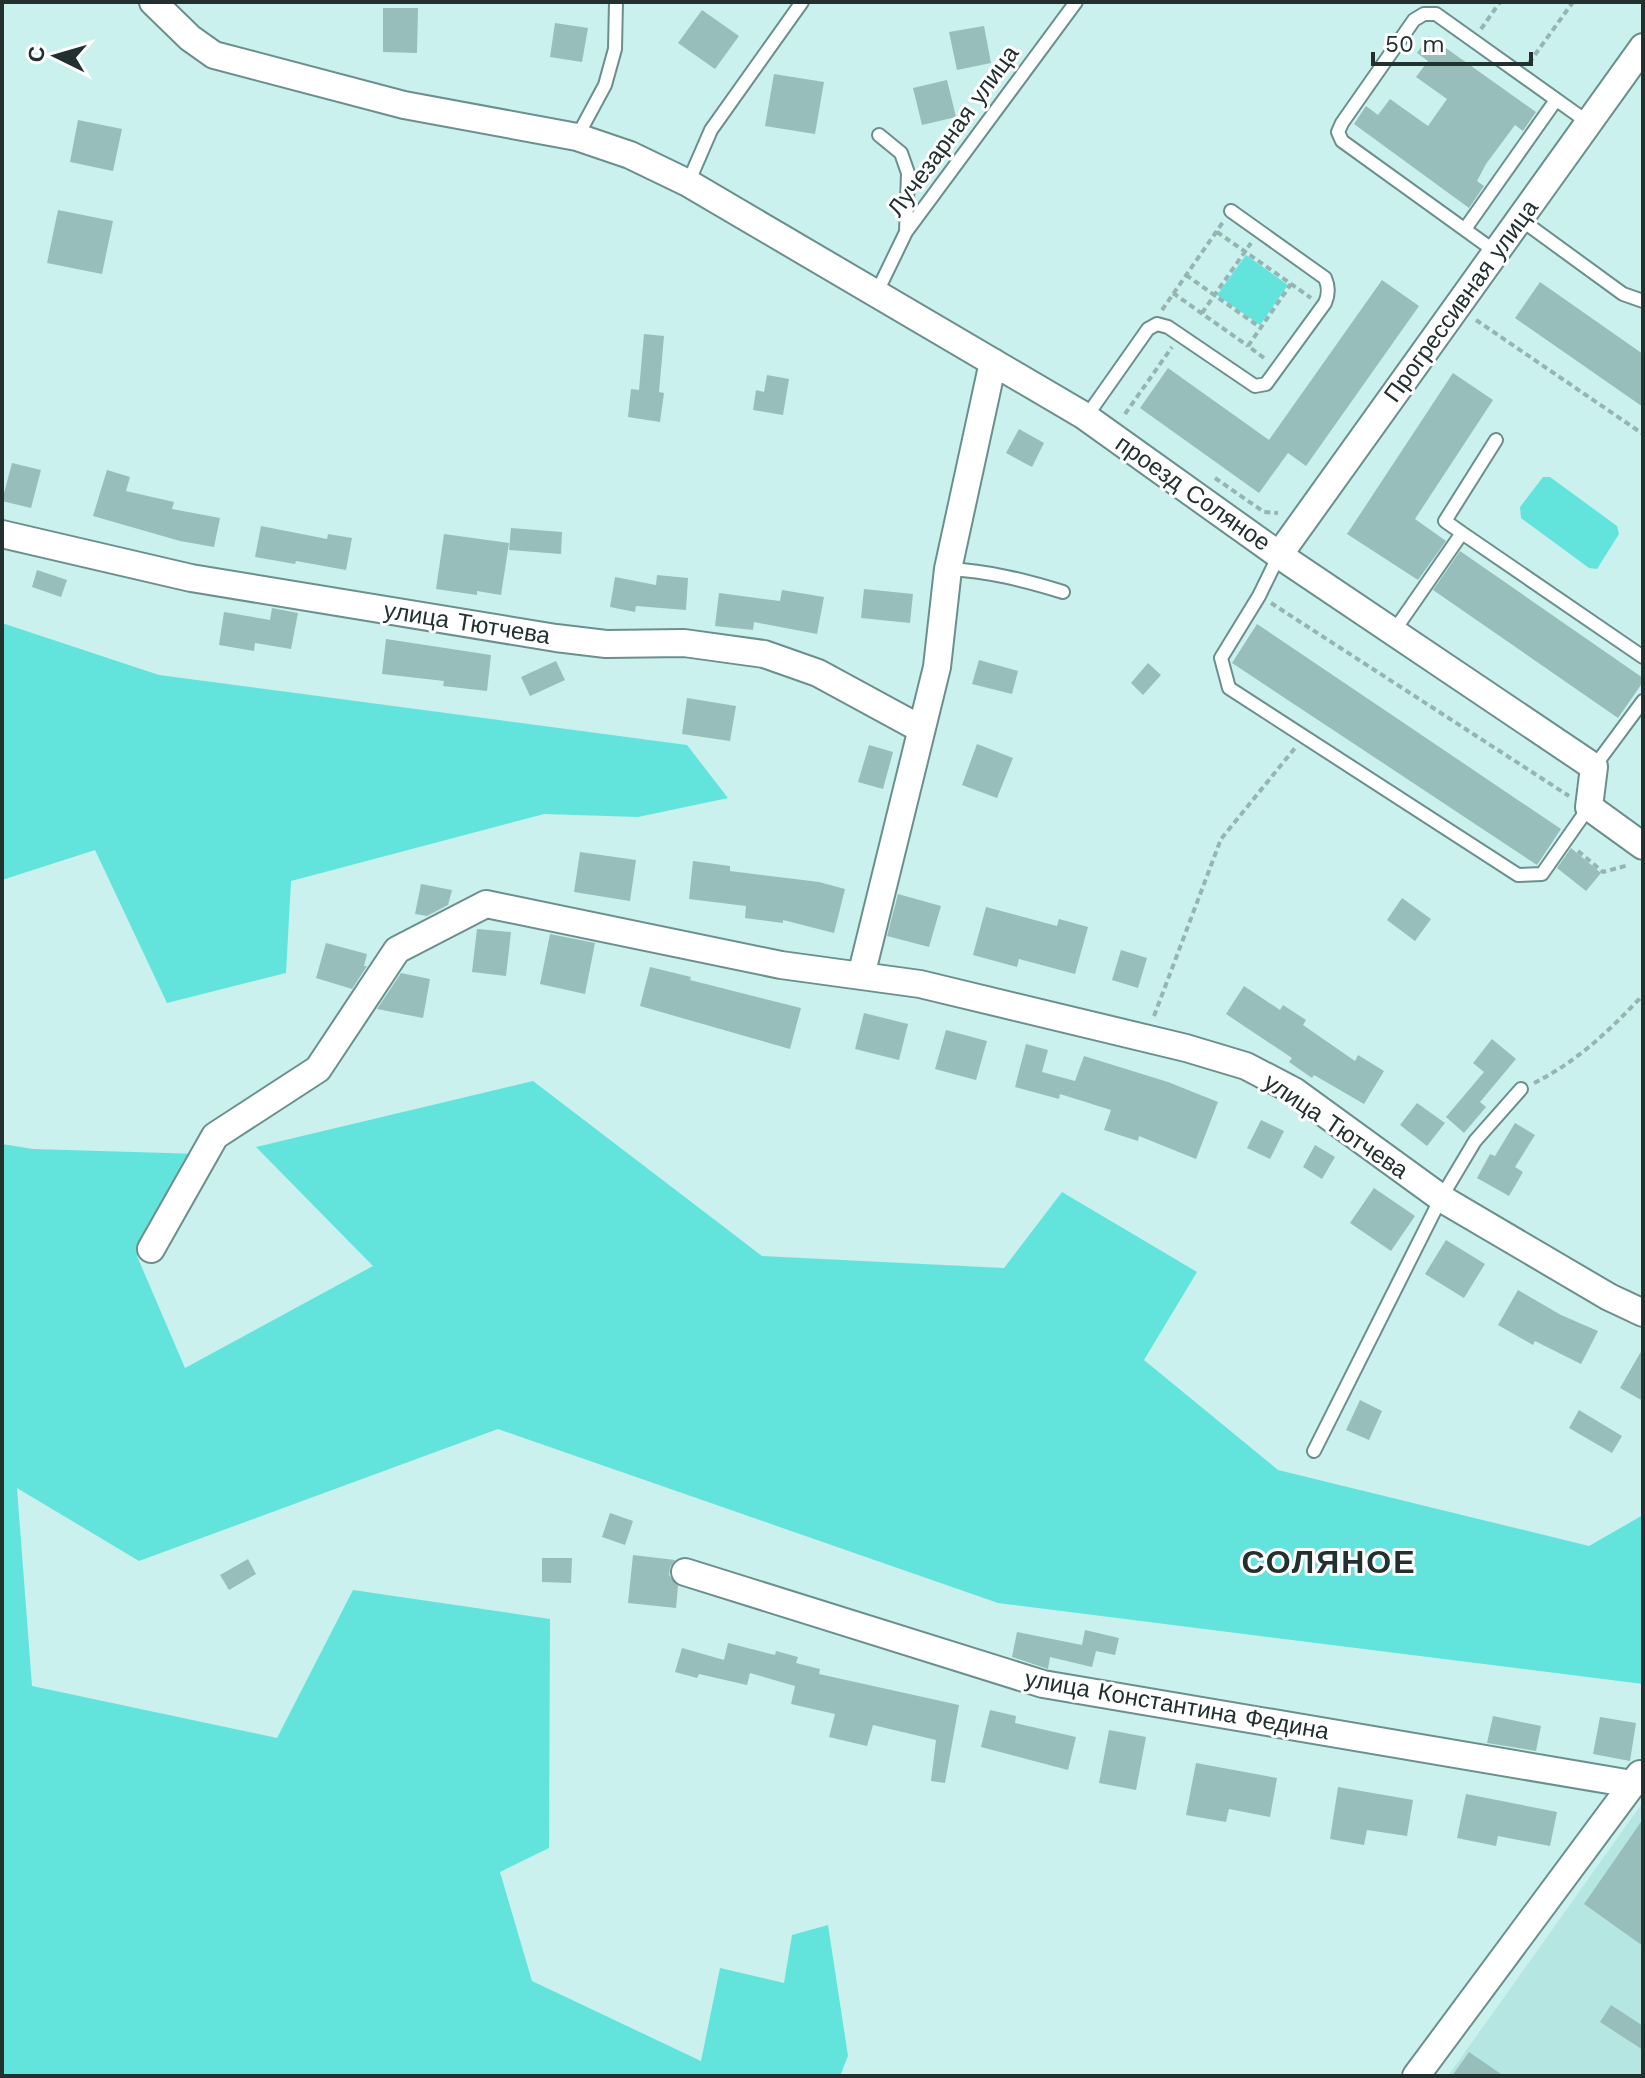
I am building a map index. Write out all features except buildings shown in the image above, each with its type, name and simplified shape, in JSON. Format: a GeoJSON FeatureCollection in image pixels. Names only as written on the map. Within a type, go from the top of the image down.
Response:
{"type":"FeatureCollection","features":[{"type":"Feature","properties":{"kind":"street","name":"проезд Соляное"},"geometry":{"type":"LineString","coordinates":[[153,2],[190,38],[214,55],[404,105],[577,137],[630,155],[688,183],[1086,417],[1279,555],[1594,767]]}},
{"type":"Feature","properties":{"kind":"street","name":"Прогрессивная улица"},"geometry":{"type":"LineString","coordinates":[[1279,555],[1643,47]]}},
{"type":"Feature","properties":{"kind":"street"},"geometry":{"type":"LineString","coordinates":[[861,976],[937,667],[948,569],[993,362]]}},
{"type":"Feature","properties":{"kind":"street","name":"улица Тютчева"},"geometry":{"type":"LineString","coordinates":[[2,534],[191,578],[556,638],[606,644],[684,643],[764,654],[818,673],[921,729]]}},
{"type":"Feature","properties":{"kind":"street"},"geometry":{"type":"LineString","coordinates":[[1594,767],[1589,807],[1636,856]]}},
{"type":"Feature","properties":{"kind":"street","name":"улица Тютчева"},"geometry":{"type":"LineString","coordinates":[[151,1249],[215,1136],[318,1069],[397,950],[486,904],[781,965],[920,984],[1146,1038],[1246,1066],[1294,1091],[1441,1198],[1609,1297],[1643,1313]]}},
{"type":"Feature","properties":{"kind":"street","name":"улица Константина Федина"},"geometry":{"type":"LineString","coordinates":[[685,1572],[1043,1684],[1638,1777]]}},
{"type":"Feature","properties":{"kind":"street"},"geometry":{"type":"LineString","coordinates":[[1416,2076],[1638,1777]]}},
{"type":"Feature","properties":{"kind":"lane"},"geometry":{"type":"LineString","coordinates":[[577,137],[605,85],[615,49],[616,2]]}},
{"type":"Feature","properties":{"kind":"lane"},"geometry":{"type":"LineString","coordinates":[[688,183],[711,130],[802,2]]}},
{"type":"Feature","properties":{"kind":"lane","name":"Лучезарная улица"},"geometry":{"type":"LineString","coordinates":[[877,292],[906,232],[1076,2]]}},
{"type":"Feature","properties":{"kind":"lane"},"geometry":{"type":"LineString","coordinates":[[1496,252],[1342,141],[1338,132],[1414,20],[1424,14],[1436,14],[1589,123]]}},
{"type":"Feature","properties":{"kind":"lane"},"geometry":{"type":"LineString","coordinates":[[1465,229],[1556,100]]}},
{"type":"Feature","properties":{"kind":"lane"},"geometry":{"type":"LineString","coordinates":[[879,135],[901,153],[908,173],[906,232]]}},
{"type":"Feature","properties":{"kind":"lane"},"geometry":{"type":"LineString","coordinates":[[1086,417],[1148,329],[1157,324],[1168,327],[1255,386],[1266,384],[1323,306],[1329,290],[1325,278],[1231,211]]}},
{"type":"Feature","properties":{"kind":"lane"},"geometry":{"type":"LineString","coordinates":[[1520,219],[1623,294],[1643,301]]}},
{"type":"Feature","properties":{"kind":"lane"},"geometry":{"type":"LineString","coordinates":[[1496,440],[1445,521],[1643,657]]}},
{"type":"Feature","properties":{"kind":"lane"},"geometry":{"type":"LineString","coordinates":[[1394,631],[1462,533]]}},
{"type":"Feature","properties":{"kind":"lane"},"geometry":{"type":"LineString","coordinates":[[1279,555],[1259,596],[1221,658],[1229,688],[1518,875],[1542,874],[1589,807]]}},
{"type":"Feature","properties":{"kind":"lane"},"geometry":{"type":"LineString","coordinates":[[948,569],[1016,577],[1063,592]]}},
{"type":"Feature","properties":{"kind":"lane"},"geometry":{"type":"LineString","coordinates":[[1594,767],[1643,701]]}},
{"type":"Feature","properties":{"kind":"lane"},"geometry":{"type":"LineString","coordinates":[[1314,1451],[1441,1198],[1475,1141],[1521,1089]]}},
{"type":"Feature","properties":{"kind":"path"},"geometry":{"type":"LineString","coordinates":[[1473,41],[1500,2]]}},
{"type":"Feature","properties":{"kind":"path"},"geometry":{"type":"LineString","coordinates":[[1521,75],[1573,2]]}},
{"type":"Feature","properties":{"kind":"path"},"geometry":{"type":"LineString","coordinates":[[1157,324],[1173,293],[1231,211]]}},
{"type":"Feature","properties":{"kind":"path"},"geometry":{"type":"LineString","coordinates":[[1217,231],[1323,306]]}},
{"type":"Feature","properties":{"kind":"path"},"geometry":{"type":"LineString","coordinates":[[1202,313],[1259,232]]}},
{"type":"Feature","properties":{"kind":"path"},"geometry":{"type":"LineString","coordinates":[[1186,275],[1261,328]]}},
{"type":"Feature","properties":{"kind":"path"},"geometry":{"type":"LineString","coordinates":[[1248,346],[1291,284]]}},
{"type":"Feature","properties":{"kind":"path"},"geometry":{"type":"LineString","coordinates":[[1173,293],[1279,368]]}},
{"type":"Feature","properties":{"kind":"path"},"geometry":{"type":"LineString","coordinates":[[1125,414],[1180,335]]}},
{"type":"Feature","properties":{"kind":"path"},"geometry":{"type":"LineString","coordinates":[[1259,596],[1560,792],[1589,807]]}},
{"type":"Feature","properties":{"kind":"path"},"geometry":{"type":"LineString","coordinates":[[1146,1038],[1221,839],[1305,737]]}},
{"type":"Feature","properties":{"kind":"path"},"geometry":{"type":"LineString","coordinates":[[1566,842],[1603,872],[1636,856]]}},
{"type":"Feature","properties":{"kind":"path"},"geometry":{"type":"LineString","coordinates":[[1521,1089],[1564,1068],[1607,1033],[1643,995]]}},
{"type":"Feature","properties":{"kind":"shaded area"},"geometry":{"type":"Polygon","coordinates":[[[1246,255],[1288,285],[1260,325],[1217,295],[1246,255]]]}},
{"type":"Feature","properties":{"kind":"shaded area"},"geometry":{"type":"Polygon","coordinates":[[[1543,477],[1550,477],[1617,526],[1619,534],[1597,569],[1589,568],[1521,518],[1520,507],[1543,477]]]}},
{"type":"Feature","properties":{"kind":"shaded area"},"geometry":{"type":"Polygon","coordinates":[[[2,623],[159,675],[687,745],[728,798],[638,817],[544,814],[291,881],[286,973],[167,1003],[95,850],[2,880],[2,623]]]}},
{"type":"Feature","properties":{"kind":"shaded area"},"geometry":{"type":"Polygon","coordinates":[[[533,1081],[762,1256],[1004,1268],[1062,1192],[1197,1272],[1144,1360],[1278,1470],[1589,1546],[1643,1515],[1643,1684],[998,1603],[498,1429],[139,1561],[17,1488],[32,1686],[277,1738],[353,1590],[550,1619],[549,1848],[500,1872],[532,1981],[701,2061],[720,1968],[784,1983],[792,1935],[828,1925],[848,2056],[840,2076],[2,2076],[2,1144],[33,1149],[201,1154],[137,1256],[185,1368],[373,1266],[256,1147],[533,1081]]]}},
{"type":"Feature","properties":{"kind":"shaded area"},"geometry":{"type":"Polygon","coordinates":[[[1643,1802],[1643,2076],[1448,2076],[1643,1802]]]}},
{"type":"Feature","properties":{"kind":"district","name":"СОЛЯНОЕ"},"geometry":{"type":"Point","coordinates":[1329,1562]}}]}
